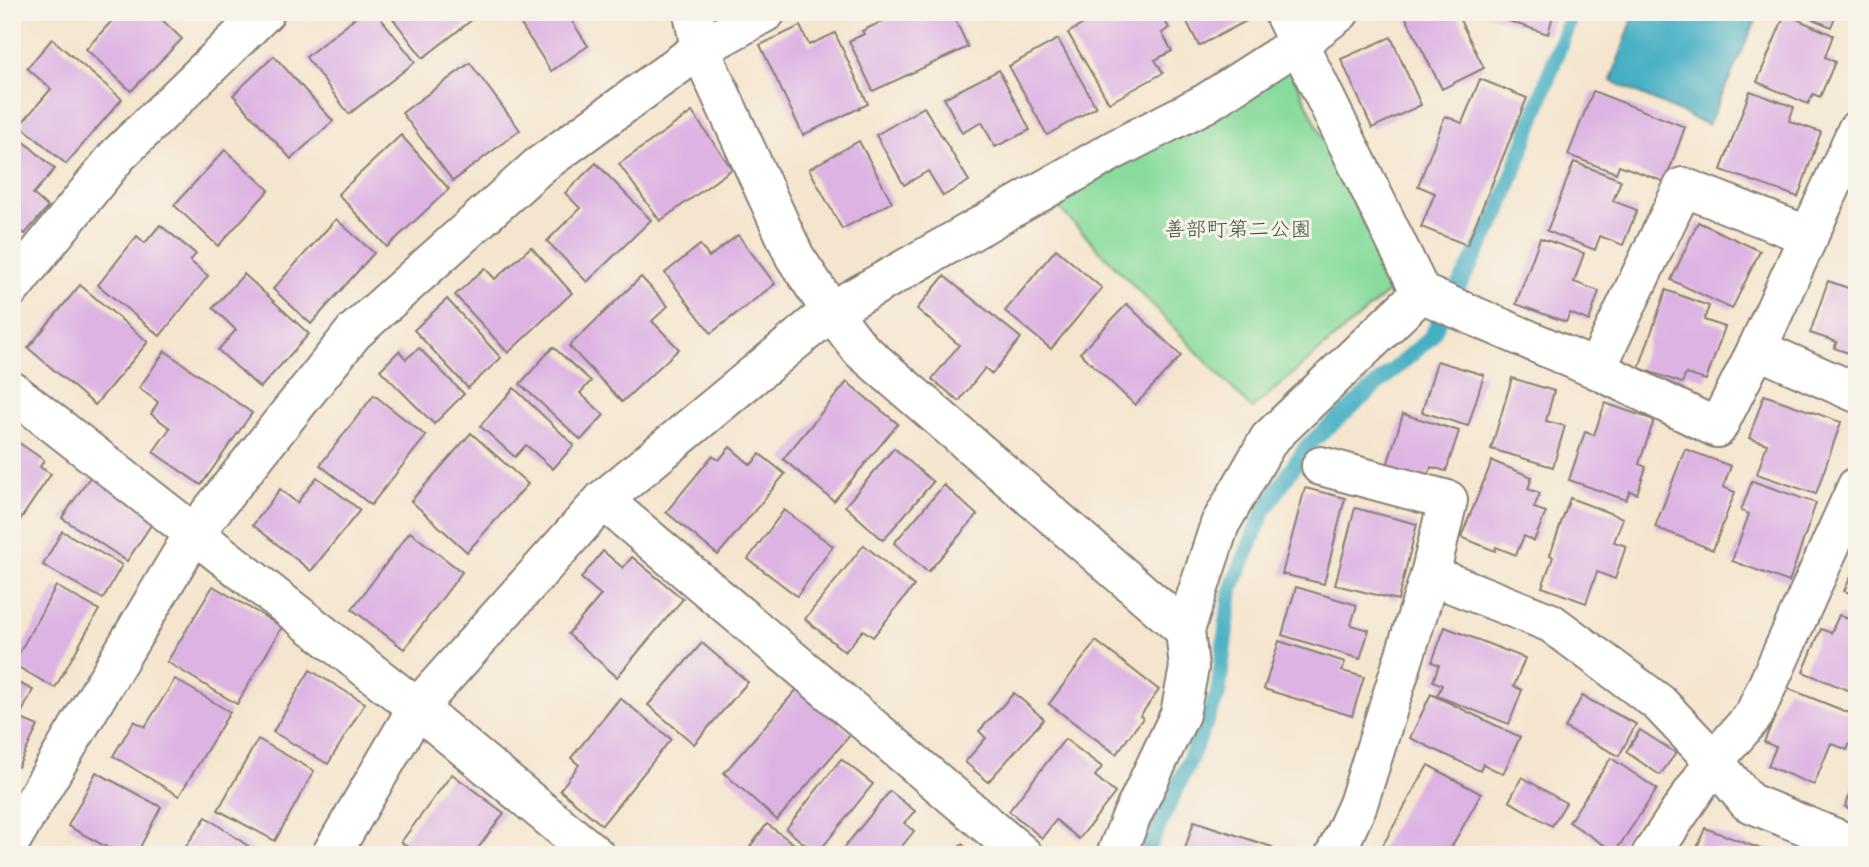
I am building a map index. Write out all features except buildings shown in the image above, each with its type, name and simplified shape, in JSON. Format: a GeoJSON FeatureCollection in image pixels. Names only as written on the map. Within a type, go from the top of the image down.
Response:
{"type":"FeatureCollection","features":[{"type":"Feature","properties":{"kind":"street"},"geometry":{"type":"LineString","coordinates":[[12,287],[117,156],[265,12]]}},
{"type":"Feature","properties":{"kind":"street"},"geometry":{"type":"LineString","coordinates":[[693,12],[700,49],[795,257],[861,351],[1185,630]]}},
{"type":"Feature","properties":{"kind":"street"},"geometry":{"type":"LineString","coordinates":[[12,839],[194,533],[354,332],[539,166],[700,49],[765,12]]}},
{"type":"Feature","properties":{"kind":"street"},"geometry":{"type":"LineString","coordinates":[[331,855],[417,708],[603,499],[831,311],[1114,150],[1206,103],[1291,28],[1340,12]]}},
{"type":"Feature","properties":{"kind":"street"},"geometry":{"type":"LineString","coordinates":[[1291,28],[1421,293],[1596,369],[1717,428],[1757,349],[1857,130]]}},
{"type":"Feature","properties":{"kind":"street"},"geometry":{"type":"LineString","coordinates":[[1596,369],[1683,187],[1809,236]]}},
{"type":"Feature","properties":{"kind":"street"},"geometry":{"type":"LineString","coordinates":[[1116,855],[1180,714],[1189,668],[1185,630],[1220,524],[1269,439],[1421,293]]}},
{"type":"Feature","properties":{"kind":"street"},"geometry":{"type":"LineString","coordinates":[[1757,349],[1857,393]]}},
{"type":"Feature","properties":{"kind":"street"},"geometry":{"type":"LineString","coordinates":[[12,391],[417,708],[595,855]]}},
{"type":"Feature","properties":{"kind":"street"},"geometry":{"type":"LineString","coordinates":[[1321,466],[1448,500],[1430,575],[1358,803],[1335,855]]}},
{"type":"Feature","properties":{"kind":"street"},"geometry":{"type":"LineString","coordinates":[[1651,855],[1714,761],[1754,715],[1857,486]]}},
{"type":"Feature","properties":{"kind":"street"},"geometry":{"type":"LineString","coordinates":[[603,499],[1023,855]]}},
{"type":"Feature","properties":{"kind":"street"},"geometry":{"type":"LineString","coordinates":[[1430,575],[1551,623],[1659,703],[1714,761],[1748,802],[1857,847]]}},
{"type":"Feature","properties":{"kind":"green space","name":"善部町第二公園"},"geometry":{"type":"Polygon","coordinates":[[[1289,66],[1394,287],[1252,409],[1055,204],[1289,66]]]}},
{"type":"Feature","properties":{"kind":"water"},"geometry":{"type":"Polygon","coordinates":[[[1635,12],[1760,12],[1708,125],[1611,81],[1635,12]]]}},
{"type":"Feature","properties":{"kind":"waterway"},"geometry":{"type":"LineString","coordinates":[[1147,855],[1218,694],[1231,590],[1264,511],[1307,446],[1430,338],[1499,213],[1572,12]]}}]}
